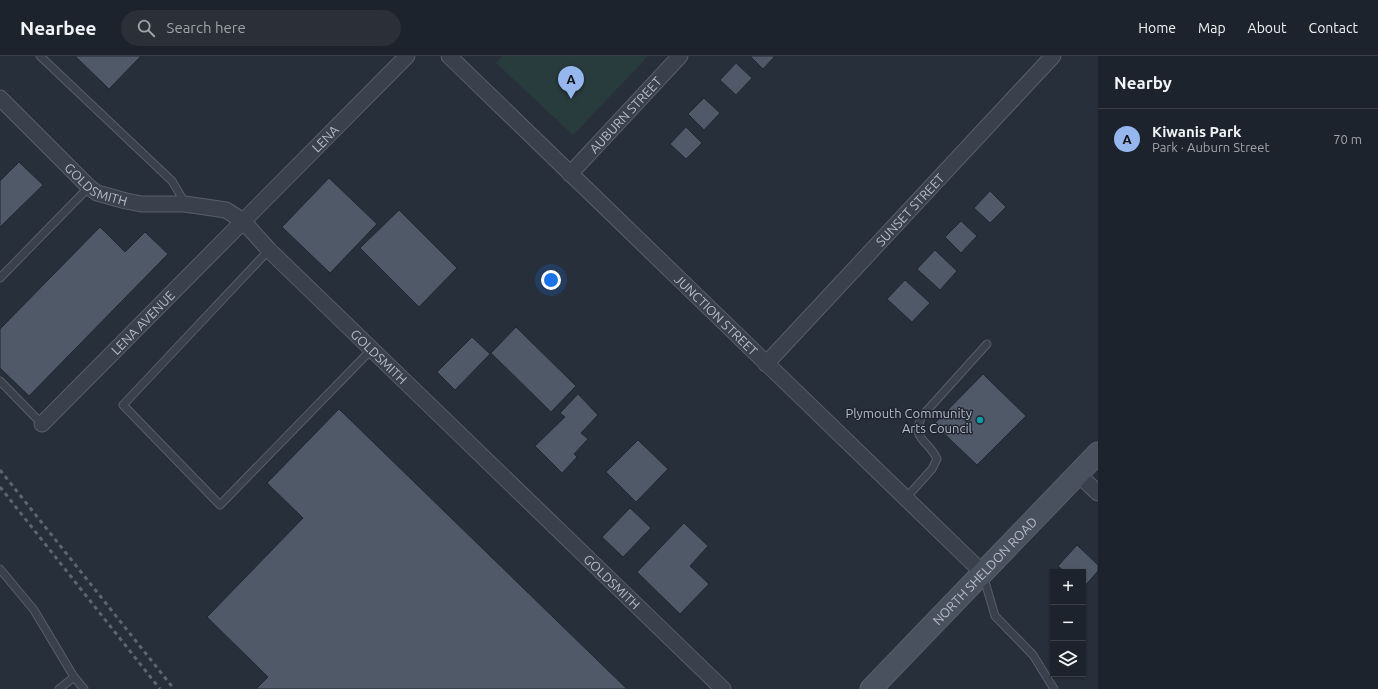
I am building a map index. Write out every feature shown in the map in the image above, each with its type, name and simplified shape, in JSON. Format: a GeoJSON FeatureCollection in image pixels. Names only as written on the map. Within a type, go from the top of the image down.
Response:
{"type":"FeatureCollection","features":[{"type":"Feature","properties":{"kind":"main road","name":"NORTH SHELDON ROAD"},"geometry":{"type":"LineString","coordinates":[[871,689],[1098,453]]}},
{"type":"Feature","properties":{"kind":"street","name":"LENA"},"geometry":{"type":"LineString","coordinates":[[243,221],[407,56]]}},
{"type":"Feature","properties":{"kind":"street","name":"JUNCTION STREET"},"geometry":{"type":"LineString","coordinates":[[449,56],[983,573]]}},
{"type":"Feature","properties":{"kind":"street","name":"AUBURN STREET"},"geometry":{"type":"LineString","coordinates":[[570,174],[680,56]]}},
{"type":"Feature","properties":{"kind":"street","name":"SUNSET STREET"},"geometry":{"type":"LineString","coordinates":[[766,364],[1053,56]]}},
{"type":"Feature","properties":{"kind":"street","name":"GOLDSMITH"},"geometry":{"type":"LineString","coordinates":[[0,98],[89,187],[97,193],[141,204],[185,204],[226,210],[243,221],[269,250],[723,689]]}},
{"type":"Feature","properties":{"kind":"street","name":"LENA AVENUE"},"geometry":{"type":"LineString","coordinates":[[42,424],[243,221]]}},
{"type":"Feature","properties":{"kind":"street"},"geometry":{"type":"LineString","coordinates":[[1078,474],[1098,493]]}},
{"type":"Feature","properties":{"kind":"lane"},"geometry":{"type":"LineString","coordinates":[[40,56],[172,181],[185,204]]}},
{"type":"Feature","properties":{"kind":"lane"},"geometry":{"type":"LineString","coordinates":[[0,278],[89,187]]}},
{"type":"Feature","properties":{"kind":"lane"},"geometry":{"type":"LineString","coordinates":[[269,250],[123,405],[220,505],[372,349]]}},
{"type":"Feature","properties":{"kind":"lane"},"geometry":{"type":"LineString","coordinates":[[906,498],[936,465],[937,459],[935,454],[918,433],[917,429],[922,416],[987,344]]}},
{"type":"Feature","properties":{"kind":"lane"},"geometry":{"type":"LineString","coordinates":[[0,381],[42,424]]}},
{"type":"Feature","properties":{"kind":"lane"},"geometry":{"type":"LineString","coordinates":[[0,569],[34,610],[74,677],[84,689]]}},
{"type":"Feature","properties":{"kind":"lane"},"geometry":{"type":"LineString","coordinates":[[983,573],[995,616],[1033,655],[1054,689]]}},
{"type":"Feature","properties":{"kind":"lane"},"geometry":{"type":"LineString","coordinates":[[59,689],[74,677]]}},
{"type":"Feature","properties":{"kind":"shaded area"},"geometry":{"type":"Polygon","coordinates":[[[503,56],[648,56],[573,135],[496,63],[503,56]]]}},
{"type":"Feature","properties":{"kind":"building"},"geometry":{"type":"Polygon","coordinates":[[[75,56],[141,56],[109,89],[75,56]]]}},
{"type":"Feature","properties":{"kind":"building"},"geometry":{"type":"Polygon","coordinates":[[[750,56],[775,56],[763,69],[750,56]]]}},
{"type":"Feature","properties":{"kind":"building"},"geometry":{"type":"Polygon","coordinates":[[[736,63],[752,78],[736,95],[720,80],[736,63]]]}},
{"type":"Feature","properties":{"kind":"building"},"geometry":{"type":"Polygon","coordinates":[[[704,98],[720,113],[704,130],[688,114],[704,98]]]}},
{"type":"Feature","properties":{"kind":"building"},"geometry":{"type":"Polygon","coordinates":[[[686,127],[702,143],[686,159],[670,144],[686,127]]]}},
{"type":"Feature","properties":{"kind":"building"},"geometry":{"type":"Polygon","coordinates":[[[19,162],[43,185],[0,227],[0,181],[19,162]]]}},
{"type":"Feature","properties":{"kind":"building"},"geometry":{"type":"Polygon","coordinates":[[[329,178],[377,224],[330,273],[282,227],[329,178]]]}},
{"type":"Feature","properties":{"kind":"building"},"geometry":{"type":"Polygon","coordinates":[[[990,191],[1006,207],[990,223],[974,208],[990,191]]]}},
{"type":"Feature","properties":{"kind":"building"},"geometry":{"type":"Polygon","coordinates":[[[399,210],[457,268],[419,307],[360,248],[399,210]]]}},
{"type":"Feature","properties":{"kind":"building"},"geometry":{"type":"Polygon","coordinates":[[[961,221],[977,236],[961,253],[945,237],[961,221]]]}},
{"type":"Feature","properties":{"kind":"building"},"geometry":{"type":"Polygon","coordinates":[[[100,227],[125,252],[145,232],[168,254],[29,396],[0,368],[0,329],[100,227]]]}},
{"type":"Feature","properties":{"kind":"building"},"geometry":{"type":"Polygon","coordinates":[[[935,250],[957,271],[940,290],[917,269],[935,250]]]}},
{"type":"Feature","properties":{"kind":"building"},"geometry":{"type":"Polygon","coordinates":[[[905,280],[930,303],[912,322],[887,299],[905,280]]]}},
{"type":"Feature","properties":{"kind":"building"},"geometry":{"type":"Polygon","coordinates":[[[516,327],[576,386],[551,412],[491,353],[516,327]]]}},
{"type":"Feature","properties":{"kind":"building"},"geometry":{"type":"Polygon","coordinates":[[[472,337],[490,354],[455,390],[437,372],[472,337]]]}},
{"type":"Feature","properties":{"kind":"building","name":"Plymouth Community Arts Council"},"geometry":{"type":"Polygon","coordinates":[[[983,374],[1026,416],[977,465],[934,424],[983,374]]]}},
{"type":"Feature","properties":{"kind":"building"},"geometry":{"type":"Polygon","coordinates":[[[578,394],[598,415],[581,433],[588,439],[574,454],[577,457],[562,473],[535,446],[565,417],[560,413],[578,394]]]}},
{"type":"Feature","properties":{"kind":"building"},"geometry":{"type":"Polygon","coordinates":[[[339,409],[627,689],[256,689],[268,677],[207,617],[303,518],[267,483],[339,409]]]}},
{"type":"Feature","properties":{"kind":"building"},"geometry":{"type":"Polygon","coordinates":[[[638,440],[668,469],[636,502],[606,472],[638,440]]]}},
{"type":"Feature","properties":{"kind":"building"},"geometry":{"type":"Polygon","coordinates":[[[630,508],[651,528],[623,557],[602,537],[630,508]]]}},
{"type":"Feature","properties":{"kind":"building"},"geometry":{"type":"Polygon","coordinates":[[[684,523],[708,546],[690,566],[709,584],[680,614],[637,572],[684,523]]]}},
{"type":"Feature","properties":{"kind":"building"},"geometry":{"type":"Polygon","coordinates":[[[1077,545],[1098,565],[1098,571],[1086,585],[1086,569],[1062,569],[1058,566],[1077,545]]]}},
{"type":"Feature","properties":{"kind":"railway"},"geometry":{"type":"LineString","coordinates":[[0,470],[174,689]]}},
{"type":"Feature","properties":{"kind":"railway"},"geometry":{"type":"LineString","coordinates":[[0,487],[160,689]]}},
{"type":"Feature","properties":{"kind":"place","name":"Kiwanis Park"},"geometry":{"type":"Point","coordinates":[571,99]}},
{"type":"Feature","properties":{"kind":"place","name":"Plymouth Community Arts Council"},"geometry":{"type":"Point","coordinates":[980,420]}}]}
